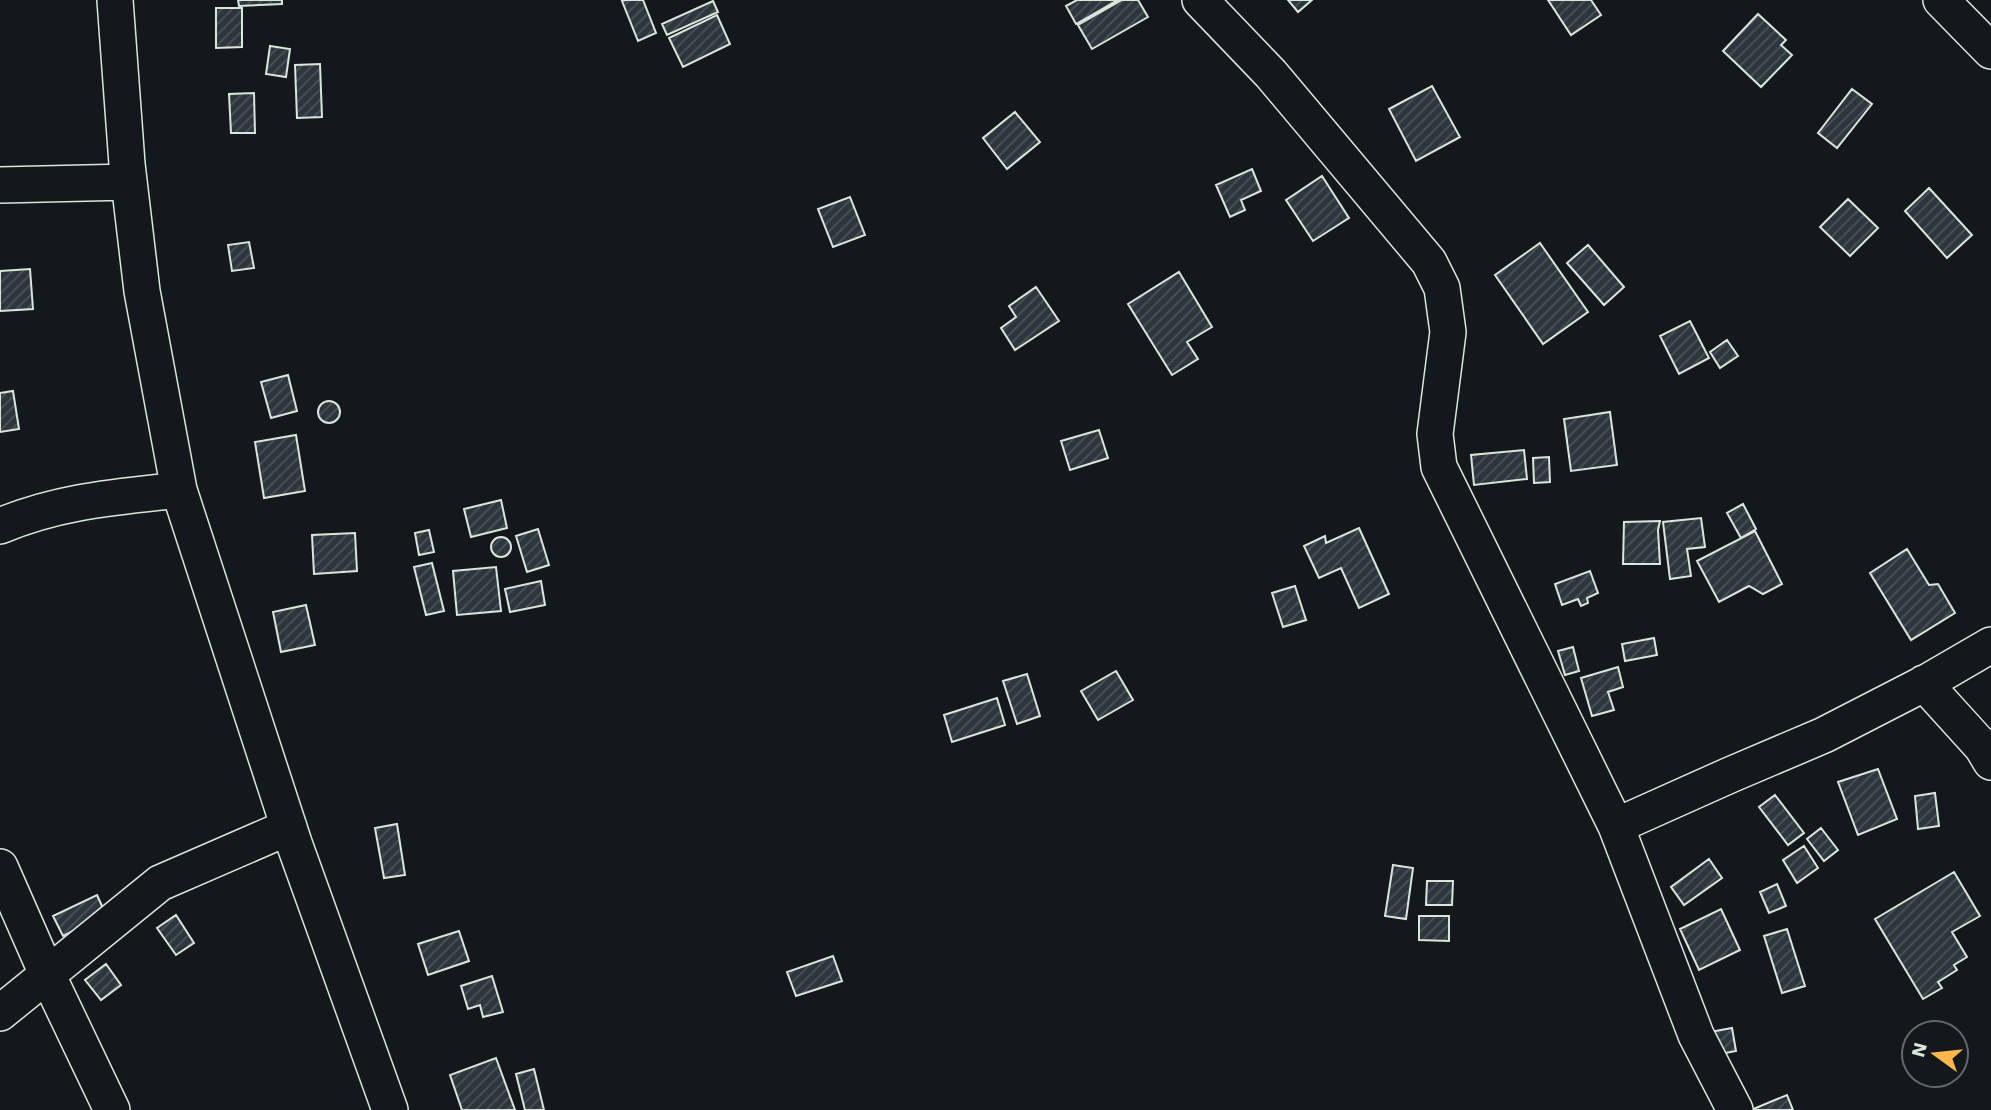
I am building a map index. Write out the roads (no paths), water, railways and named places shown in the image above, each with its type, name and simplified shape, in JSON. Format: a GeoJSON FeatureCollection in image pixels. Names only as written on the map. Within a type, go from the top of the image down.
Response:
{"type":"FeatureCollection","features":[{"type":"Feature","properties":{"kind":"street"},"geometry":{"type":"LineString","coordinates":[[115,0],[129,182],[142,291],[179,490],[289,827],[390,1110]]}},
{"type":"Feature","properties":{"kind":"street"},"geometry":{"type":"LineString","coordinates":[[1200,0],[1271,74],[1429,262],[1442,288],[1448,332],[1435,434],[1439,467],[1616,826],[1696,1035],[1735,1110]]}},
{"type":"Feature","properties":{"kind":"street"},"geometry":{"type":"LineString","coordinates":[[1941,0],[1991,51]]}},
{"type":"Feature","properties":{"kind":"street"},"geometry":{"type":"LineString","coordinates":[[0,185],[129,182]]}},
{"type":"Feature","properties":{"kind":"street"},"geometry":{"type":"LineString","coordinates":[[0,526],[31,513],[90,500],[179,490]]}},
{"type":"Feature","properties":{"kind":"street"},"geometry":{"type":"LineString","coordinates":[[1616,826],[1824,735],[1991,645]]}},
{"type":"Feature","properties":{"kind":"street"},"geometry":{"type":"LineString","coordinates":[[1924,683],[1982,747],[1991,762]]}},
{"type":"Feature","properties":{"kind":"street"},"geometry":{"type":"LineString","coordinates":[[0,1013],[160,883],[289,827]]}},
{"type":"Feature","properties":{"kind":"street"},"geometry":{"type":"LineString","coordinates":[[0,867],[47,974],[113,1110]]}}]}
